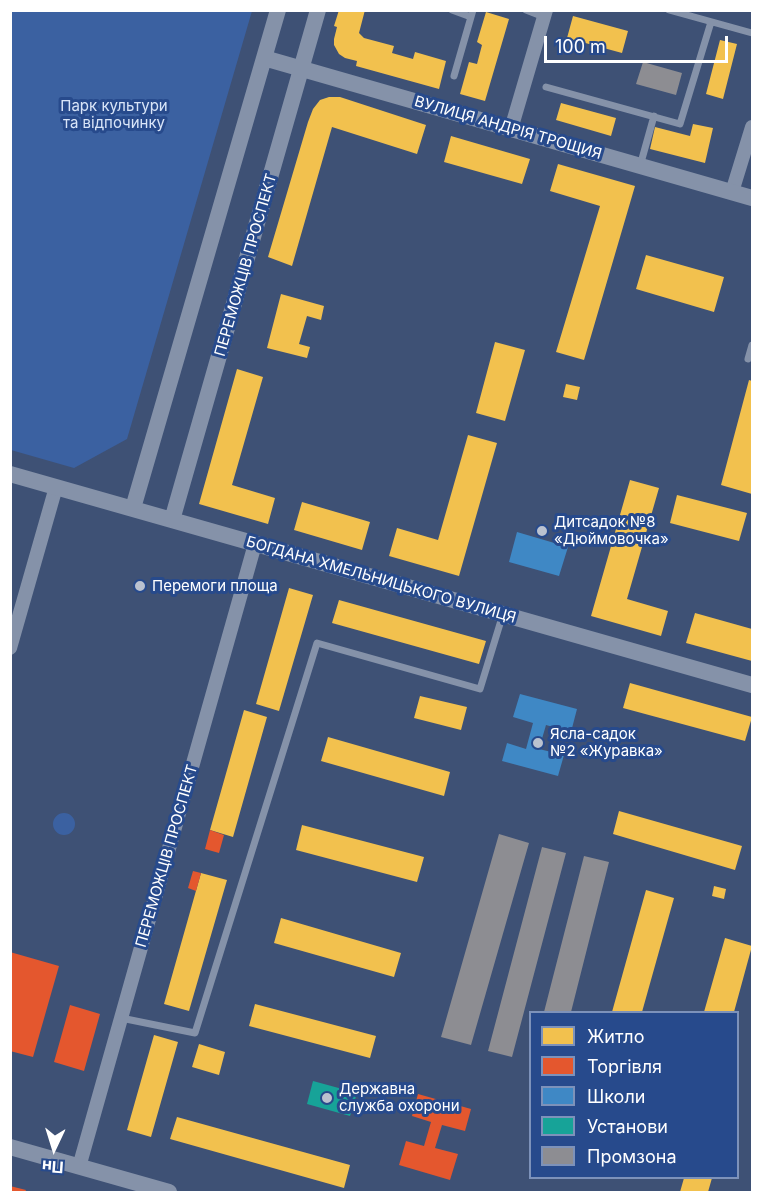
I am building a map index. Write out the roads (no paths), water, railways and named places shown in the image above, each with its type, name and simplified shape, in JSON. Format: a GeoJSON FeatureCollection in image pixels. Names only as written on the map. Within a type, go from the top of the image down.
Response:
{"type":"FeatureCollection","features":[{"type":"Feature","properties":{"kind":"street"},"geometry":{"type":"LineString","coordinates":[[134,508],[278,10]]}},
{"type":"Feature","properties":{"kind":"street","name":"ПЕРЕМОЖЦІВ ПРОСПЕКТ"},"geometry":{"type":"LineString","coordinates":[[172,520],[318,10]]}},
{"type":"Feature","properties":{"kind":"street"},"geometry":{"type":"LineString","coordinates":[[511,129],[545,14]]}},
{"type":"Feature","properties":{"kind":"street","name":"ВУЛИЦЯ АНДРІЯ ТРОЩИЯ"},"geometry":{"type":"LineString","coordinates":[[264,58],[753,198]]}},
{"type":"Feature","properties":{"kind":"street"},"geometry":{"type":"LineString","coordinates":[[732,192],[753,127]]}},
{"type":"Feature","properties":{"kind":"street","name":"БОГДАНА ХМЕЛЬНИЦЬКОГО ВУЛИЦЯ"},"geometry":{"type":"LineString","coordinates":[[10,474],[753,685]]}},
{"type":"Feature","properties":{"kind":"street"},"geometry":{"type":"LineString","coordinates":[[10,648],[56,487]]}},
{"type":"Feature","properties":{"kind":"street","name":"ПЕРЕМОЖЦІВ ПРОСПЕКТ"},"geometry":{"type":"LineString","coordinates":[[79,1167],[255,544]]}},
{"type":"Feature","properties":{"kind":"street"},"geometry":{"type":"LineString","coordinates":[[10,1148],[169,1192]]}},
{"type":"Feature","properties":{"kind":"lane"},"geometry":{"type":"LineString","coordinates":[[452,10],[472,14],[454,76]]}},
{"type":"Feature","properties":{"kind":"lane"},"geometry":{"type":"LineString","coordinates":[[526,10],[545,14]]}},
{"type":"Feature","properties":{"kind":"lane"},"geometry":{"type":"LineString","coordinates":[[669,10],[753,33]]}},
{"type":"Feature","properties":{"kind":"lane"},"geometry":{"type":"LineString","coordinates":[[546,87],[681,124],[711,22]]}},
{"type":"Feature","properties":{"kind":"lane"},"geometry":{"type":"LineString","coordinates":[[640,166],[654,116]]}},
{"type":"Feature","properties":{"kind":"lane"},"geometry":{"type":"LineString","coordinates":[[748,359],[753,345]]}},
{"type":"Feature","properties":{"kind":"lane"},"geometry":{"type":"LineString","coordinates":[[121,1018],[195,1033],[317,643],[480,689],[503,614]]}},
{"type":"Feature","properties":{"kind":"place","name":"Дитсадок №8 «Дюймовочка»"},"geometry":{"type":"Point","coordinates":[542,531]}},
{"type":"Feature","properties":{"kind":"place","name":"Перемоги площа"},"geometry":{"type":"Point","coordinates":[140,586]}},
{"type":"Feature","properties":{"kind":"place","name":"Ясла-садок №2 «Журавка»"},"geometry":{"type":"Point","coordinates":[538,743]}},
{"type":"Feature","properties":{"kind":"place","name":"Державна служба охорони"},"geometry":{"type":"Point","coordinates":[327,1098]}},
{"type":"Feature","properties":{"kind":"park label","name":"Парк культури та відпочинку"},"geometry":{"type":"Point","coordinates":[114,114]}}]}
